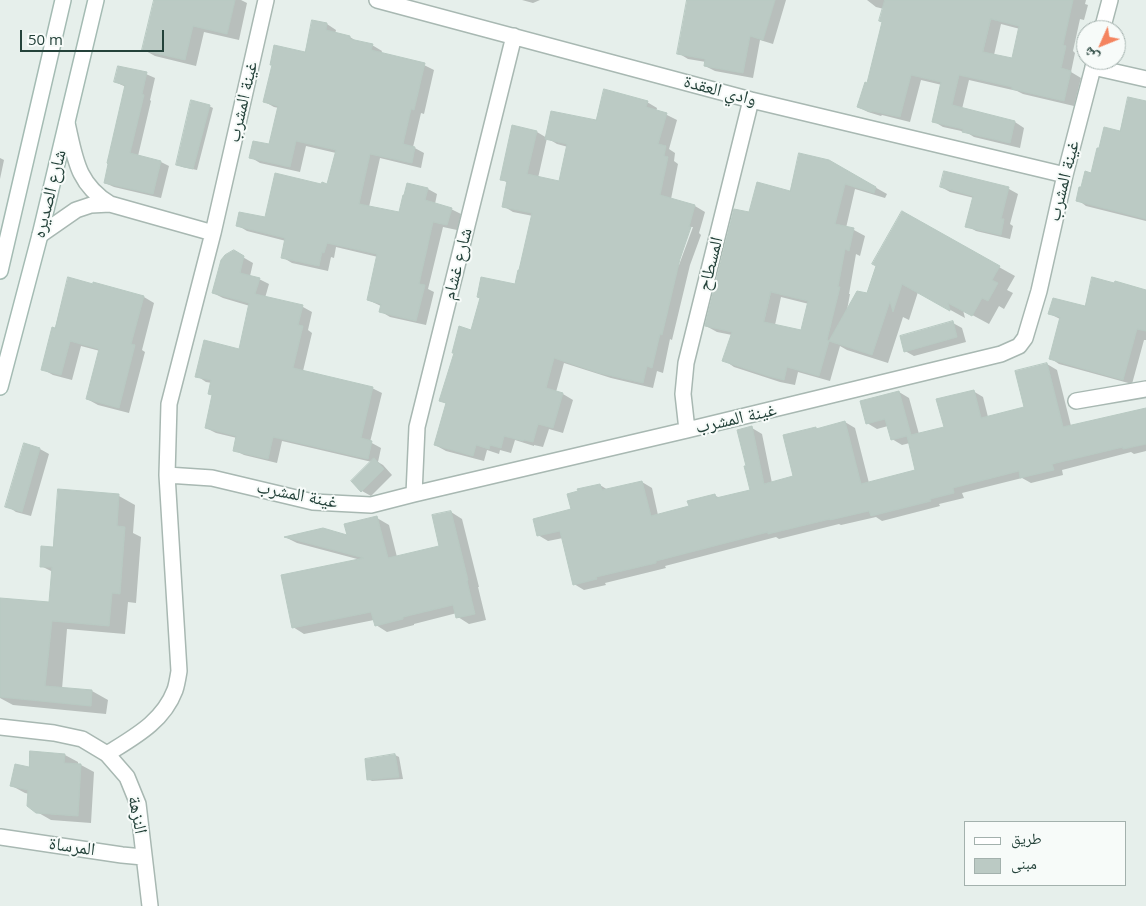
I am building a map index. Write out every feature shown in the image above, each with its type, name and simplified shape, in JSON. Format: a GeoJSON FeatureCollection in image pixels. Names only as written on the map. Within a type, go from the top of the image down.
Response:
{"type":"FeatureCollection","features":[{"type":"Feature","properties":{"kind":"street","name":"شارع الصديره"},"geometry":{"type":"LineString","coordinates":[[0,271],[63,0]]}},
{"type":"Feature","properties":{"kind":"street","name":"شارع الصديره"},"geometry":{"type":"LineString","coordinates":[[0,388],[40,235],[96,0]]}},
{"type":"Feature","properties":{"kind":"street","name":"غينة المشرب"},"geometry":{"type":"LineString","coordinates":[[107,754],[158,719],[169,705],[176,688],[179,671],[167,475],[169,404],[213,233],[266,0]]}},
{"type":"Feature","properties":{"kind":"street","name":"وادي العقدة"},"geometry":{"type":"LineString","coordinates":[[377,0],[752,100],[1065,175]]}},
{"type":"Feature","properties":{"kind":"street"},"geometry":{"type":"LineString","coordinates":[[1105,20],[1110,0]]}},
{"type":"Feature","properties":{"kind":"street","name":"شارع غشام"},"geometry":{"type":"LineString","coordinates":[[414,494],[417,427],[514,36]]}},
{"type":"Feature","properties":{"kind":"street","name":"غينة المشرب"},"geometry":{"type":"LineString","coordinates":[[167,475],[212,478],[322,503],[371,505],[1001,354],[1019,346],[1026,338],[1092,70]]}},
{"type":"Feature","properties":{"kind":"street","name":"غينة المشرب"},"geometry":{"type":"LineString","coordinates":[[1115,70],[1146,79]]}},
{"type":"Feature","properties":{"kind":"street","name":"المسطاح"},"geometry":{"type":"LineString","coordinates":[[687,430],[684,394],[686,363],[752,100]]}},
{"type":"Feature","properties":{"kind":"street"},"geometry":{"type":"LineString","coordinates":[[67,123],[80,173],[93,191],[101,198],[110,204],[213,233]]}},
{"type":"Feature","properties":{"kind":"street"},"geometry":{"type":"LineString","coordinates":[[40,235],[76,210],[91,205],[110,204]]}},
{"type":"Feature","properties":{"kind":"street"},"geometry":{"type":"LineString","coordinates":[[1076,401],[1146,389]]}},
{"type":"Feature","properties":{"kind":"street","name":"النزهة"},"geometry":{"type":"LineString","coordinates":[[0,727],[54,733],[82,739],[107,754],[127,777],[138,804],[150,906]]}},
{"type":"Feature","properties":{"kind":"street","name":"المرساة"},"geometry":{"type":"LineString","coordinates":[[0,837],[143,857]]}},
{"type":"Feature","properties":{"kind":"building"},"geometry":{"type":"Polygon","coordinates":[[[154,0],[235,0],[227,34],[193,26],[185,60],[142,50],[154,0]]]}},
{"type":"Feature","properties":{"kind":"building"},"geometry":{"type":"Polygon","coordinates":[[[687,0],[775,0],[763,40],[750,36],[743,73],[704,66],[705,59],[677,54],[687,0]]]}},
{"type":"Feature","properties":{"kind":"building"},"geometry":{"type":"Polygon","coordinates":[[[885,0],[1073,0],[1063,45],[1066,46],[1061,68],[1071,71],[1064,101],[959,75],[952,105],[1015,121],[1010,143],[962,132],[963,129],[932,122],[941,82],[911,75],[900,117],[871,112],[857,107],[865,82],[867,83],[882,22],[879,21],[885,0]],[[991,19],[983,52],[1012,58],[1019,26],[991,19]]]}},
{"type":"Feature","properties":{"kind":"building"},"geometry":{"type":"Polygon","coordinates":[[[312,20],[327,23],[326,30],[350,36],[350,39],[373,44],[371,50],[425,63],[414,110],[411,109],[403,144],[415,147],[412,163],[370,154],[359,204],[399,212],[407,183],[428,188],[425,200],[452,208],[447,225],[433,222],[419,284],[425,285],[416,321],[379,312],[381,304],[367,300],[377,254],[327,243],[324,253],[322,252],[319,266],[281,258],[285,238],[236,226],[239,212],[265,217],[275,173],[327,184],[336,150],[296,141],[290,167],[249,158],[253,141],[269,144],[278,106],[263,102],[272,65],[270,65],[274,45],[305,52],[312,20]]]}},
{"type":"Feature","properties":{"kind":"building"},"geometry":{"type":"Polygon","coordinates":[[[118,66],[147,72],[142,94],[144,95],[130,153],[161,161],[153,194],[104,183],[125,85],[114,82],[118,66]]]}},
{"type":"Feature","properties":{"kind":"building"},"geometry":{"type":"Polygon","coordinates":[[[604,89],[648,101],[646,107],[667,113],[658,144],[666,146],[664,156],[668,157],[660,195],[695,205],[689,227],[691,227],[680,259],[652,368],[647,366],[643,383],[599,373],[554,358],[546,388],[563,393],[553,428],[538,424],[533,442],[504,436],[501,448],[490,445],[489,449],[476,445],[473,456],[434,445],[446,403],[439,401],[454,353],[452,353],[459,326],[471,330],[480,298],[477,297],[481,277],[515,284],[519,270],[532,213],[502,207],[507,181],[500,180],[512,125],[537,131],[527,174],[559,181],[567,144],[545,139],[551,111],[596,120],[604,89]]]}},
{"type":"Feature","properties":{"kind":"building"},"geometry":{"type":"Polygon","coordinates":[[[1128,97],[1146,101],[1146,219],[1076,201],[1085,171],[1091,173],[1104,127],[1120,131],[1128,97]]]}},
{"type":"Feature","properties":{"kind":"building"},"geometry":{"type":"Polygon","coordinates":[[[191,100],[210,105],[193,169],[176,165],[191,100]]]}},
{"type":"Feature","properties":{"kind":"building"},"geometry":{"type":"Polygon","coordinates":[[[799,153],[829,160],[876,187],[874,193],[845,184],[835,224],[854,228],[849,251],[845,249],[838,287],[840,287],[827,340],[829,341],[819,376],[787,367],[784,380],[722,361],[732,332],[705,326],[734,209],[749,212],[757,182],[790,191],[799,153]],[[771,292],[764,322],[801,330],[808,301],[771,292]]]}},
{"type":"Feature","properties":{"kind":"building"},"geometry":{"type":"Polygon","coordinates":[[[944,171],[1009,187],[1001,219],[1004,219],[1001,235],[965,227],[973,196],[940,187],[944,171]]]}},
{"type":"Feature","properties":{"kind":"building"},"geometry":{"type":"Polygon","coordinates":[[[902,211],[1000,266],[992,280],[998,283],[988,301],[982,298],[972,316],[948,303],[950,311],[902,284],[893,312],[890,301],[872,355],[829,341],[857,291],[867,293],[876,266],[872,264],[902,211]]]}},
{"type":"Feature","properties":{"kind":"building"},"geometry":{"type":"Polygon","coordinates":[[[234,250],[244,256],[240,273],[260,278],[255,294],[303,305],[298,325],[303,326],[293,368],[373,387],[361,438],[372,441],[368,459],[273,437],[268,459],[233,451],[236,436],[205,428],[212,395],[208,394],[211,380],[195,377],[204,340],[239,349],[249,303],[212,293],[221,260],[225,255],[234,250]]]}},
{"type":"Feature","properties":{"kind":"building"},"geometry":{"type":"Polygon","coordinates":[[[68,277],[144,296],[131,344],[135,345],[119,408],[86,399],[99,349],[70,341],[61,375],[41,370],[52,327],[55,328],[68,277]]]}},
{"type":"Feature","properties":{"kind":"building"},"geometry":{"type":"Polygon","coordinates":[[[1092,277],[1146,290],[1146,331],[1137,329],[1123,380],[1049,359],[1060,317],[1048,314],[1053,298],[1085,306],[1092,277]]]}},
{"type":"Feature","properties":{"kind":"building"},"geometry":{"type":"Polygon","coordinates":[[[953,321],[957,337],[904,352],[900,336],[953,321]]]}},
{"type":"Feature","properties":{"kind":"building"},"geometry":{"type":"Polygon","coordinates":[[[1047,363],[1063,427],[1146,408],[1146,444],[1123,449],[1123,447],[1052,464],[1054,470],[1020,478],[1019,471],[953,488],[954,493],[930,499],[931,501],[871,516],[869,511],[768,534],[768,532],[656,561],[656,563],[596,577],[597,579],[573,585],[560,531],[537,536],[533,519],[571,509],[567,494],[578,491],[577,489],[600,484],[602,490],[642,481],[651,516],[689,506],[687,501],[715,494],[716,498],[750,490],[737,430],[752,426],[764,484],[793,476],[783,435],[845,421],[861,484],[915,470],[907,436],[891,440],[885,419],[866,424],[860,401],[899,391],[911,435],[944,427],[936,399],[974,390],[981,418],[1024,407],[1015,371],[1047,363]]]}},
{"type":"Feature","properties":{"kind":"building"},"geometry":{"type":"Polygon","coordinates":[[[24,443],[40,448],[22,512],[5,507],[24,443]]]}},
{"type":"Feature","properties":{"kind":"building"},"geometry":{"type":"Polygon","coordinates":[[[374,458],[384,469],[361,492],[351,481],[374,458]]]}},
{"type":"Feature","properties":{"kind":"building"},"geometry":{"type":"Polygon","coordinates":[[[58,489],[119,494],[117,526],[125,527],[120,594],[112,593],[109,626],[52,621],[45,686],[92,690],[91,706],[0,697],[0,598],[49,602],[52,567],[40,567],[41,546],[53,547],[58,489]]]}},
{"type":"Feature","properties":{"kind":"building"},"geometry":{"type":"Polygon","coordinates":[[[451,511],[475,614],[456,618],[453,605],[375,626],[371,612],[292,628],[281,575],[364,558],[284,537],[323,528],[347,535],[344,524],[377,516],[388,558],[439,546],[432,515],[451,511]]]}},
{"type":"Feature","properties":{"kind":"building"},"geometry":{"type":"Polygon","coordinates":[[[30,751],[65,754],[64,763],[81,764],[78,816],[36,813],[27,806],[28,790],[10,786],[15,764],[29,767],[30,751]]]}},
{"type":"Feature","properties":{"kind":"building"},"geometry":{"type":"Polygon","coordinates":[[[395,754],[399,777],[367,780],[365,759],[395,754]]]}}]}
